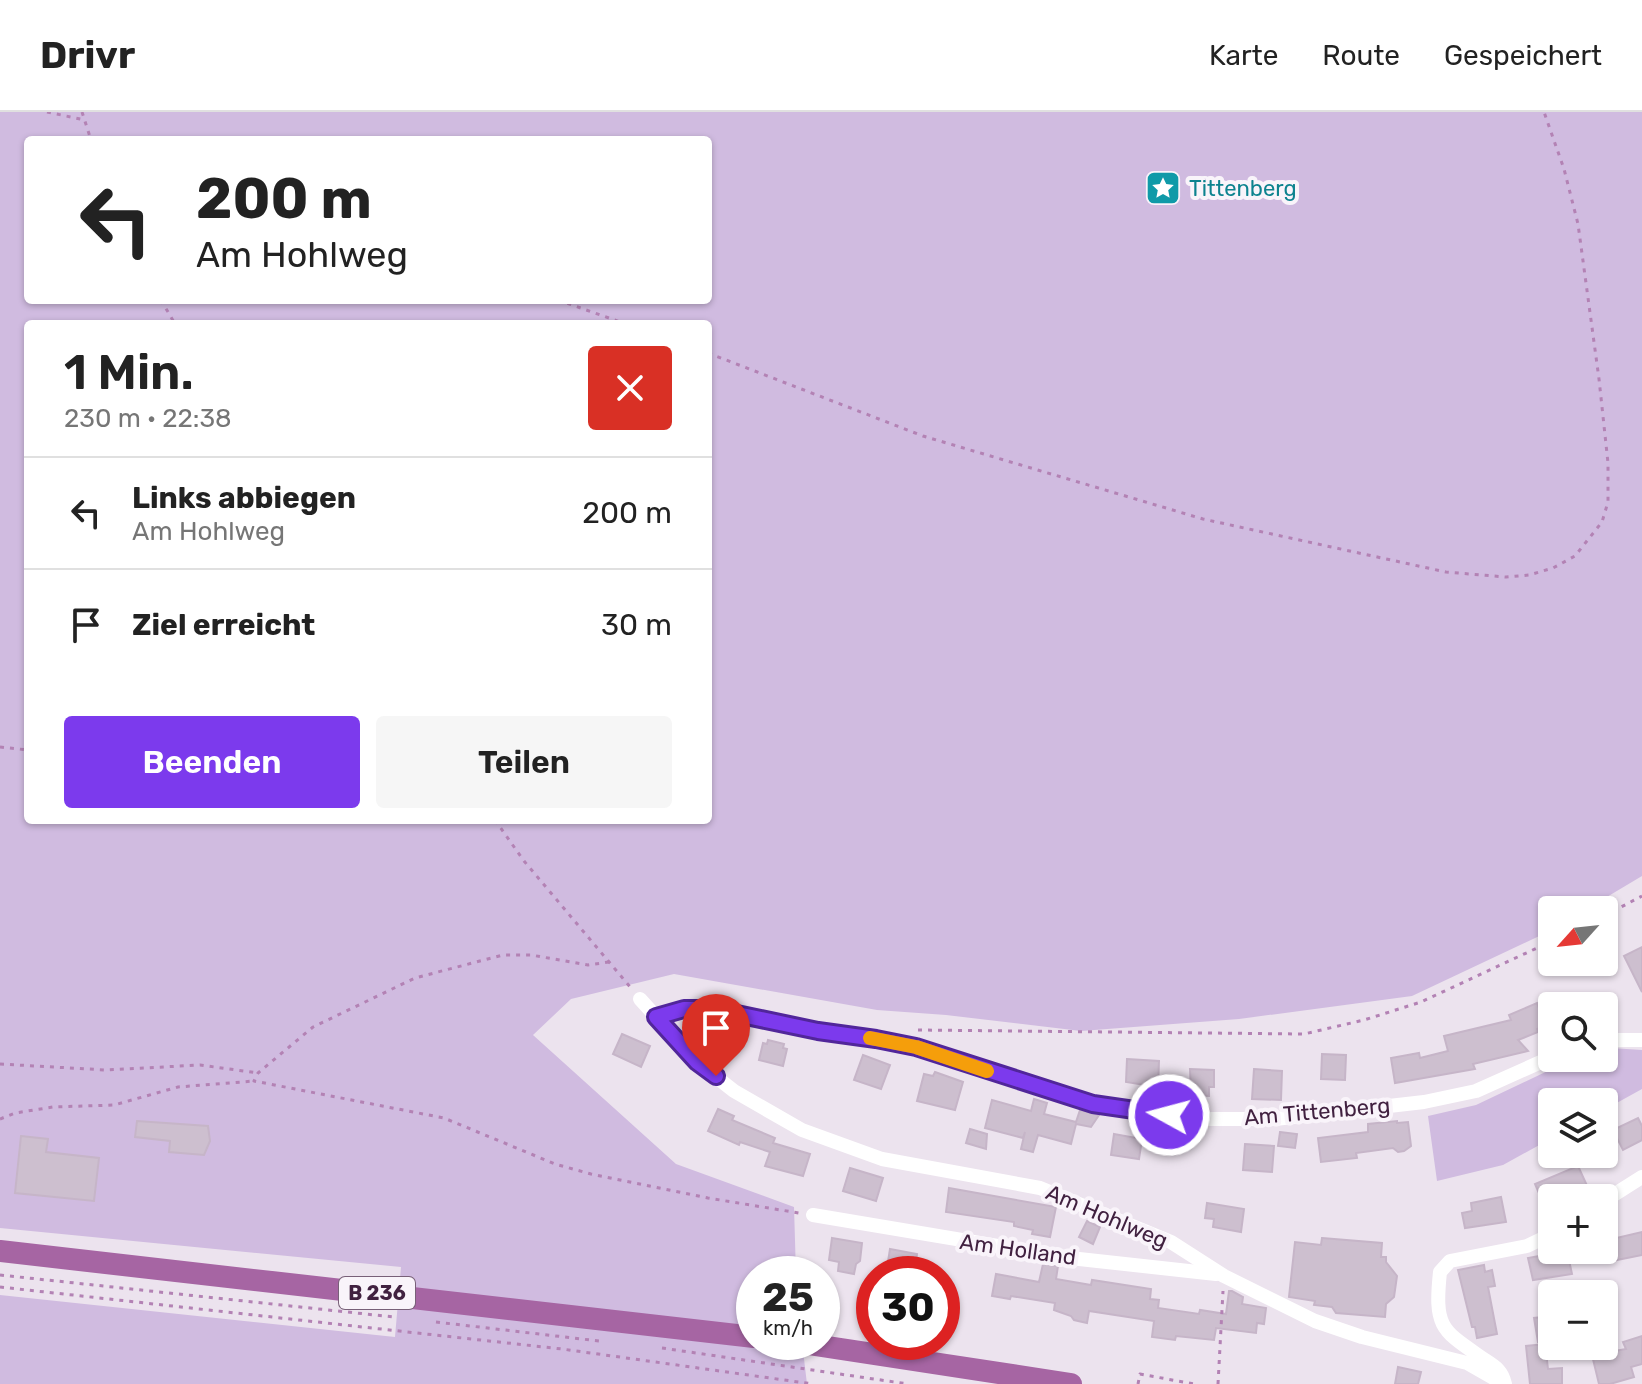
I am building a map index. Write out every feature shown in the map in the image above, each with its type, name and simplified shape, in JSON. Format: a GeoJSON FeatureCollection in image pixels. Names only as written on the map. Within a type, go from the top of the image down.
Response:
{"type":"FeatureCollection","features":[{"type":"Feature","properties":{"kind":"main road","name":"B 236"},"geometry":{"type":"LineString","coordinates":[[0,1251],[736,1335]]}},
{"type":"Feature","properties":{"kind":"main road"},"geometry":{"type":"LineString","coordinates":[[840,1349],[1071,1384]]}},
{"type":"Feature","properties":{"kind":"street","name":"Am Hohlweg"},"geometry":{"type":"LineString","coordinates":[[640,999],[697,1062],[767,1111],[802,1130],[882,1159],[1040,1188],[1171,1242],[1224,1276],[1315,1321],[1362,1337],[1467,1363],[1504,1384]]}},
{"type":"Feature","properties":{"kind":"street","name":"Am Tittenberg"},"geometry":{"type":"LineString","coordinates":[[656,1017],[684,1009],[713,1009],[876,1039],[916,1047],[1093,1104],[1199,1119],[1275,1119],[1424,1102],[1476,1091],[1538,1063]]}},
{"type":"Feature","properties":{"kind":"street"},"geometry":{"type":"LineString","coordinates":[[1618,1040],[1642,1040]]}},
{"type":"Feature","properties":{"kind":"street"},"geometry":{"type":"LineString","coordinates":[[1618,1192],[1642,1177]]}},
{"type":"Feature","properties":{"kind":"street","name":"Am Holland"},"geometry":{"type":"LineString","coordinates":[[813,1215],[1070,1258],[1224,1276]]}},
{"type":"Feature","properties":{"kind":"street"},"geometry":{"type":"LineString","coordinates":[[1504,1384],[1500,1370],[1454,1339],[1444,1328],[1440,1316],[1440,1272],[1450,1261],[1527,1246],[1538,1241]]}},
{"type":"Feature","properties":{"kind":"path"},"geometry":{"type":"LineString","coordinates":[[47,112],[85,120]]}},
{"type":"Feature","properties":{"kind":"path"},"geometry":{"type":"LineString","coordinates":[[82,112],[90,136]]}},
{"type":"Feature","properties":{"kind":"path"},"geometry":{"type":"LineString","coordinates":[[712,355],[923,436],[1203,519],[1446,572],[1506,577],[1529,575],[1553,568],[1575,556],[1602,522],[1608,502],[1608,463],[1599,379],[1578,224],[1564,169],[1544,112]]}},
{"type":"Feature","properties":{"kind":"path"},"geometry":{"type":"LineString","coordinates":[[569,304],[615,320]]}},
{"type":"Feature","properties":{"kind":"path"},"geometry":{"type":"LineString","coordinates":[[0,747],[24,750]]}},
{"type":"Feature","properties":{"kind":"path"},"geometry":{"type":"LineString","coordinates":[[496,824],[640,999]]}},
{"type":"Feature","properties":{"kind":"path"},"geometry":{"type":"LineString","coordinates":[[1618,909],[1642,896]]}},
{"type":"Feature","properties":{"kind":"path"},"geometry":{"type":"LineString","coordinates":[[908,1030],[948,1028],[1304,1034],[1421,1002],[1538,948]]}},
{"type":"Feature","properties":{"kind":"path"},"geometry":{"type":"LineString","coordinates":[[254,1081],[258,1073],[313,1027],[415,978],[503,955],[531,955],[588,965],[609,962]]}},
{"type":"Feature","properties":{"kind":"path"},"geometry":{"type":"LineString","coordinates":[[0,1064],[106,1070],[200,1065],[258,1073]]}},
{"type":"Feature","properties":{"kind":"path"},"geometry":{"type":"LineString","coordinates":[[0,1119],[15,1113],[53,1107],[114,1105],[178,1087],[254,1081],[444,1118],[555,1164],[591,1174],[813,1215]]}},
{"type":"Feature","properties":{"kind":"path"},"geometry":{"type":"LineString","coordinates":[[0,1275],[400,1316]]}},
{"type":"Feature","properties":{"kind":"path"},"geometry":{"type":"LineString","coordinates":[[1218,1384],[1224,1276]]}},
{"type":"Feature","properties":{"kind":"path"},"geometry":{"type":"LineString","coordinates":[[0,1287],[562,1349],[813,1384]]}},
{"type":"Feature","properties":{"kind":"path"},"geometry":{"type":"LineString","coordinates":[[432,1321],[590,1341],[605,1340]]}},
{"type":"Feature","properties":{"kind":"path"},"geometry":{"type":"LineString","coordinates":[[652,1345],[908,1384]]}},
{"type":"Feature","properties":{"kind":"path"},"geometry":{"type":"LineString","coordinates":[[1138,1384],[1140,1374],[1194,1384]]}},
{"type":"Feature","properties":{"kind":"shaded area"},"geometry":{"type":"Polygon","coordinates":[[[0,112],[1642,112],[1642,876],[1608,896],[1538,896],[1538,937],[1412,996],[1239,1019],[1081,1031],[877,1010],[674,974],[571,999],[533,1035],[676,1164],[794,1207],[795,1256],[736,1256],[736,1360],[804,1360],[807,1384],[0,1384],[0,1295],[395,1337],[401,1267],[0,1228],[0,112]]]}},
{"type":"Feature","properties":{"kind":"shaded area"},"geometry":{"type":"Polygon","coordinates":[[[1618,1048],[1642,1050],[1642,1089],[1618,1102],[1618,1088],[1538,1088],[1538,1146],[1503,1165],[1437,1181],[1428,1116],[1476,1105],[1546,1072],[1618,1072],[1618,1048]]]}},
{"type":"Feature","properties":{"kind":"building"},"geometry":{"type":"Polygon","coordinates":[[[1642,947],[1642,992],[1624,956],[1642,947]]]}},
{"type":"Feature","properties":{"kind":"building"},"geometry":{"type":"Polygon","coordinates":[[[1537,1003],[1538,1032],[1518,1040],[1528,1051],[1473,1064],[1475,1069],[1395,1083],[1391,1058],[1419,1053],[1420,1058],[1448,1051],[1444,1036],[1511,1020],[1509,1015],[1537,1003]]]}},
{"type":"Feature","properties":{"kind":"building"},"geometry":{"type":"Polygon","coordinates":[[[622,1034],[650,1046],[641,1067],[613,1054],[622,1034]]]}},
{"type":"Feature","properties":{"kind":"building"},"geometry":{"type":"Polygon","coordinates":[[[768,1040],[784,1044],[783,1048],[787,1049],[783,1066],[759,1060],[763,1043],[767,1044],[768,1040]]]}},
{"type":"Feature","properties":{"kind":"building"},"geometry":{"type":"Polygon","coordinates":[[[1322,1054],[1346,1055],[1345,1080],[1321,1079],[1322,1054]]]}},
{"type":"Feature","properties":{"kind":"building"},"geometry":{"type":"Polygon","coordinates":[[[863,1055],[890,1065],[881,1089],[854,1080],[863,1055]]]}},
{"type":"Feature","properties":{"kind":"building"},"geometry":{"type":"Polygon","coordinates":[[[1127,1059],[1159,1061],[1158,1087],[1126,1082],[1127,1059]]]}},
{"type":"Feature","properties":{"kind":"building"},"geometry":{"type":"Polygon","coordinates":[[[1190,1069],[1214,1070],[1214,1087],[1209,1087],[1209,1096],[1191,1095],[1190,1069]]]}},
{"type":"Feature","properties":{"kind":"building"},"geometry":{"type":"Polygon","coordinates":[[[1254,1069],[1282,1071],[1281,1100],[1252,1099],[1254,1069]]]}},
{"type":"Feature","properties":{"kind":"building"},"geometry":{"type":"Polygon","coordinates":[[[935,1072],[963,1082],[955,1110],[917,1101],[924,1074],[933,1076],[935,1072]]]}},
{"type":"Feature","properties":{"kind":"building"},"geometry":{"type":"Polygon","coordinates":[[[1034,1099],[1047,1103],[1044,1114],[1076,1122],[1080,1110],[1099,1115],[1091,1127],[1076,1124],[1071,1144],[1038,1135],[1033,1152],[1021,1149],[1025,1132],[1023,1138],[985,1128],[992,1100],[1031,1111],[1034,1099]]]}},
{"type":"Feature","properties":{"kind":"building"},"geometry":{"type":"Polygon","coordinates":[[[718,1109],[734,1116],[732,1120],[775,1138],[773,1143],[810,1154],[803,1176],[765,1166],[770,1152],[740,1142],[739,1145],[708,1131],[718,1109]]]}},
{"type":"Feature","properties":{"kind":"building"},"geometry":{"type":"Polygon","coordinates":[[[1638,1118],[1642,1126],[1642,1140],[1623,1150],[1618,1140],[1618,1128],[1638,1118]]]}},
{"type":"Feature","properties":{"kind":"building"},"geometry":{"type":"Polygon","coordinates":[[[137,1121],[208,1126],[210,1141],[204,1155],[169,1152],[170,1141],[135,1137],[137,1121]]]}},
{"type":"Feature","properties":{"kind":"building"},"geometry":{"type":"Polygon","coordinates":[[[1408,1122],[1411,1146],[1404,1151],[1398,1152],[1393,1148],[1356,1153],[1357,1158],[1321,1162],[1318,1138],[1368,1132],[1368,1124],[1408,1122]]]}},
{"type":"Feature","properties":{"kind":"building"},"geometry":{"type":"Polygon","coordinates":[[[1147,1125],[1162,1127],[1160,1141],[1146,1140],[1147,1125]]]}},
{"type":"Feature","properties":{"kind":"building"},"geometry":{"type":"Polygon","coordinates":[[[970,1129],[987,1134],[986,1149],[966,1143],[970,1129]]]}},
{"type":"Feature","properties":{"kind":"building"},"geometry":{"type":"Polygon","coordinates":[[[1280,1132],[1297,1134],[1295,1148],[1278,1146],[1280,1132]]]}},
{"type":"Feature","properties":{"kind":"building"},"geometry":{"type":"Polygon","coordinates":[[[1114,1134],[1142,1139],[1139,1159],[1111,1155],[1114,1134]]]}},
{"type":"Feature","properties":{"kind":"building"},"geometry":{"type":"Polygon","coordinates":[[[21,1136],[48,1139],[46,1152],[99,1158],[94,1201],[15,1193],[21,1136]]]}},
{"type":"Feature","properties":{"kind":"building"},"geometry":{"type":"Polygon","coordinates":[[[1245,1144],[1274,1146],[1272,1172],[1243,1170],[1245,1144]]]}},
{"type":"Feature","properties":{"kind":"building"},"geometry":{"type":"Polygon","coordinates":[[[850,1168],[883,1178],[876,1201],[843,1191],[850,1168]]]}},
{"type":"Feature","properties":{"kind":"building"},"geometry":{"type":"Polygon","coordinates":[[[1579,1168],[1586,1184],[1538,1184],[1538,1191],[1535,1184],[1579,1168]]]}},
{"type":"Feature","properties":{"kind":"building"},"geometry":{"type":"Polygon","coordinates":[[[949,1188],[1056,1207],[1050,1237],[1032,1234],[1033,1230],[1014,1226],[1014,1222],[946,1212],[949,1188]]]}},
{"type":"Feature","properties":{"kind":"building"},"geometry":{"type":"Polygon","coordinates":[[[1501,1197],[1506,1222],[1465,1228],[1462,1213],[1472,1211],[1471,1203],[1501,1197]]]}},
{"type":"Feature","properties":{"kind":"building"},"geometry":{"type":"Polygon","coordinates":[[[1207,1203],[1244,1209],[1241,1232],[1213,1227],[1214,1219],[1205,1218],[1207,1203]]]}},
{"type":"Feature","properties":{"kind":"building"},"geometry":{"type":"Polygon","coordinates":[[[1087,1221],[1100,1227],[1093,1244],[1079,1237],[1087,1221]]]}},
{"type":"Feature","properties":{"kind":"building"},"geometry":{"type":"Polygon","coordinates":[[[1642,1232],[1642,1255],[1618,1260],[1618,1238],[1642,1232]]]}},
{"type":"Feature","properties":{"kind":"building"},"geometry":{"type":"Polygon","coordinates":[[[832,1238],[862,1243],[861,1256],[856,1256],[854,1274],[840,1271],[840,1256],[830,1256],[832,1238]]]}},
{"type":"Feature","properties":{"kind":"building"},"geometry":{"type":"Polygon","coordinates":[[[1322,1238],[1382,1243],[1381,1257],[1386,1257],[1386,1262],[1397,1276],[1394,1297],[1386,1304],[1385,1317],[1336,1313],[1332,1307],[1314,1305],[1315,1301],[1289,1297],[1295,1242],[1321,1245],[1322,1238]]]}},
{"type":"Feature","properties":{"kind":"building"},"geometry":{"type":"Polygon","coordinates":[[[890,1249],[917,1254],[917,1256],[889,1256],[890,1249]]]}},
{"type":"Feature","properties":{"kind":"building"},"geometry":{"type":"Polygon","coordinates":[[[1538,1256],[1538,1264],[1570,1264],[1572,1274],[1533,1280],[1528,1258],[1538,1256]]]}},
{"type":"Feature","properties":{"kind":"building"},"geometry":{"type":"Polygon","coordinates":[[[1043,1264],[1058,1266],[1056,1279],[1091,1285],[1092,1280],[1151,1289],[1150,1299],[1159,1300],[1158,1308],[1199,1314],[1200,1310],[1226,1314],[1229,1291],[1232,1291],[1243,1297],[1242,1304],[1266,1308],[1264,1324],[1257,1323],[1256,1333],[1216,1328],[1214,1340],[1176,1336],[1175,1340],[1152,1337],[1154,1321],[1089,1311],[1087,1323],[1054,1310],[1055,1303],[992,1296],[996,1274],[1039,1282],[1043,1264]]]}},
{"type":"Feature","properties":{"kind":"building"},"geometry":{"type":"Polygon","coordinates":[[[1484,1265],[1485,1272],[1492,1270],[1495,1286],[1488,1287],[1497,1334],[1477,1338],[1458,1270],[1484,1265]]]}},
{"type":"Feature","properties":{"kind":"building"},"geometry":{"type":"Polygon","coordinates":[[[1534,1318],[1538,1318],[1538,1342],[1534,1318]]]}},
{"type":"Feature","properties":{"kind":"building"},"geometry":{"type":"Polygon","coordinates":[[[1642,1336],[1642,1364],[1631,1367],[1634,1377],[1599,1384],[1593,1360],[1618,1360],[1618,1350],[1626,1349],[1623,1342],[1642,1336]]]}},
{"type":"Feature","properties":{"kind":"building"},"geometry":{"type":"Polygon","coordinates":[[[1538,1345],[1538,1360],[1547,1360],[1548,1369],[1562,1368],[1562,1384],[1530,1384],[1526,1346],[1538,1345]]]}},
{"type":"Feature","properties":{"kind":"building"},"geometry":{"type":"Polygon","coordinates":[[[1398,1367],[1421,1372],[1418,1384],[1395,1384],[1398,1367]]]}},
{"type":"Feature","properties":{"kind":"slow traffic"},"geometry":{"type":"LineString","coordinates":[[870,1038],[916,1047],[987,1071]]}},
{"type":"Feature","properties":{"kind":"place","name":"Tittenberg"},"geometry":{"type":"Point","coordinates":[1163,188]}},
{"type":"Feature","properties":{"kind":"route"},"geometry":{"type":"LineString","coordinates":[[716,1076],[697,1062],[656,1017],[684,1009],[713,1009],[818,1031],[876,1039],[916,1047],[1093,1104],[1169,1115]]}}]}
